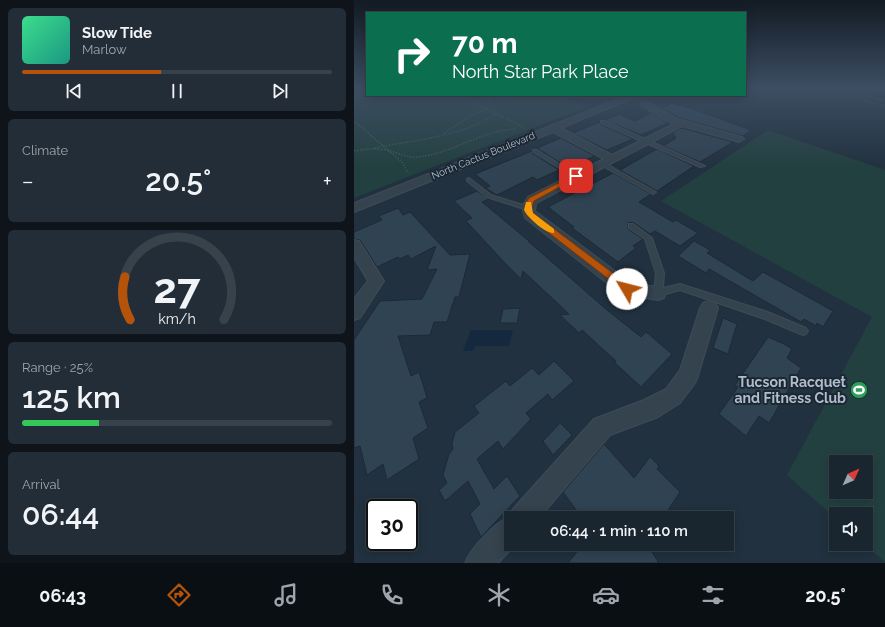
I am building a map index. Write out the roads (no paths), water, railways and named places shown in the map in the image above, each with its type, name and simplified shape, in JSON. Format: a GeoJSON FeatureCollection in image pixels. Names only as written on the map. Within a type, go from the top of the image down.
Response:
{"type":"FeatureCollection","features":[{"type":"Feature","properties":{"kind":"street","name":"North Cactus Boulevard"},"geometry":{"type":"LineString","coordinates":[[354,208],[533,132],[553,128],[588,114]]}},
{"type":"Feature","properties":{"kind":"street"},"geometry":{"type":"LineString","coordinates":[[664,114],[704,131],[739,139]]}},
{"type":"Feature","properties":{"kind":"street"},"geometry":{"type":"LineString","coordinates":[[658,293],[627,289],[530,215],[528,210],[529,203],[576,176],[682,123]]}},
{"type":"Feature","properties":{"kind":"street"},"geometry":{"type":"LineString","coordinates":[[553,128],[611,158]]}},
{"type":"Feature","properties":{"kind":"street"},"geometry":{"type":"LineString","coordinates":[[354,245],[376,281],[354,313]]}},
{"type":"Feature","properties":{"kind":"street"},"geometry":{"type":"LineString","coordinates":[[528,511],[602,427],[650,409],[673,396],[688,376],[709,308]]}},
{"type":"Feature","properties":{"kind":"street"},"geometry":{"type":"LineString","coordinates":[[479,563],[504,537]]}},
{"type":"Feature","properties":{"kind":"lane"},"geometry":{"type":"LineString","coordinates":[[603,122],[702,166]]}},
{"type":"Feature","properties":{"kind":"lane"},"geometry":{"type":"LineString","coordinates":[[534,150],[576,176]]}},
{"type":"Feature","properties":{"kind":"lane"},"geometry":{"type":"LineString","coordinates":[[601,163],[653,192]]}},
{"type":"Feature","properties":{"kind":"lane"},"geometry":{"type":"LineString","coordinates":[[469,180],[489,196],[529,203]]}},
{"type":"Feature","properties":{"kind":"lane"},"geometry":{"type":"LineString","coordinates":[[631,226],[648,238],[660,273],[658,293],[680,287],[765,314],[803,331]]}},
{"type":"Feature","properties":{"kind":"water"},"geometry":{"type":"Polygon","coordinates":[[[471,330],[513,330],[509,346],[475,346],[473,351],[463,351],[471,330]]]}},
{"type":"Feature","properties":{"kind":"place","name":"Tucson Racquet and Fitness Club"},"geometry":{"type":"Point","coordinates":[859,390]}}]}
